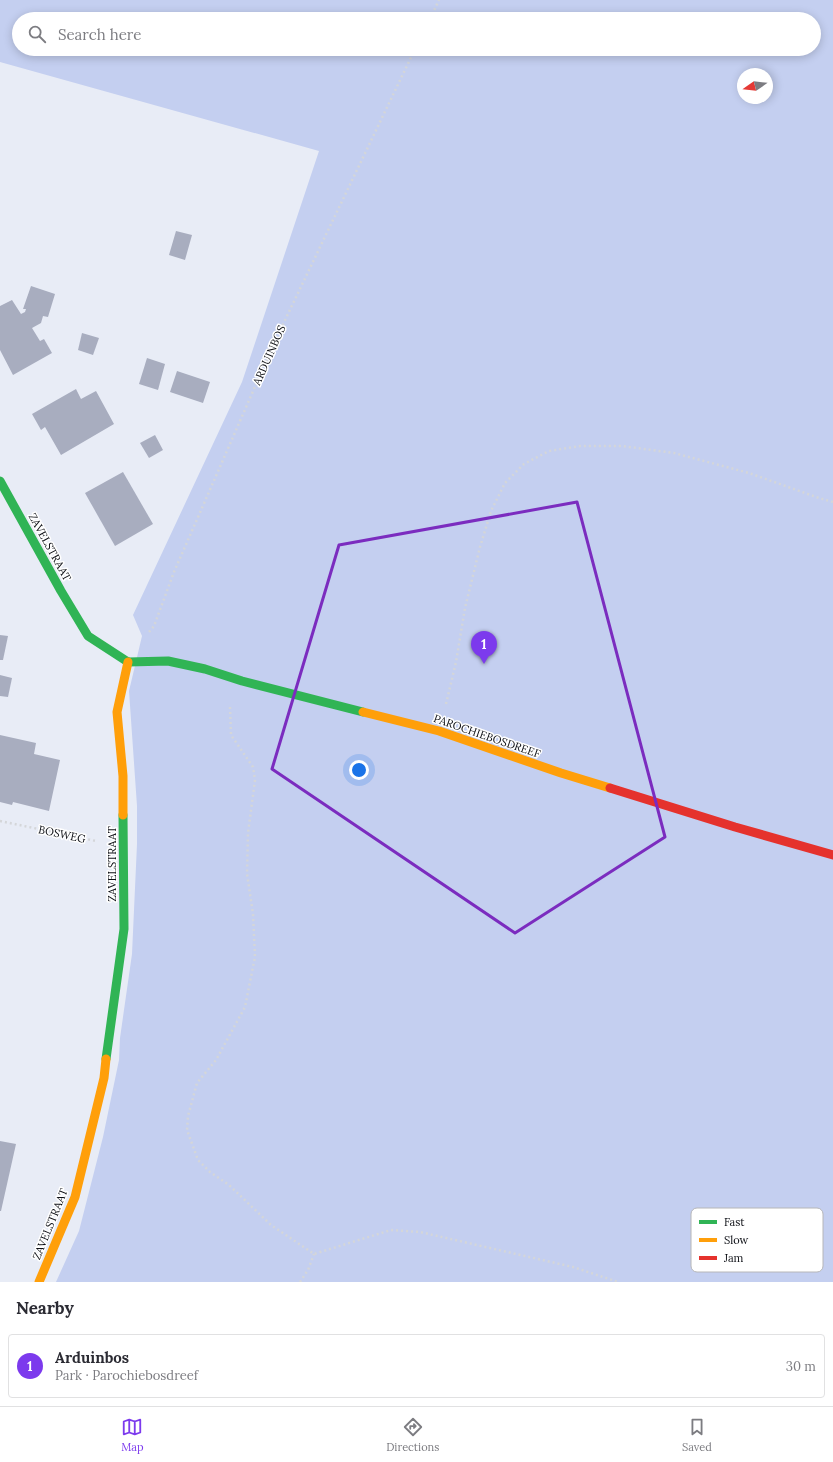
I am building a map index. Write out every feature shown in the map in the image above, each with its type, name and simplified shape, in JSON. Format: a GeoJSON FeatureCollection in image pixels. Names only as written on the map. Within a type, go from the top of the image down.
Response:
{"type":"FeatureCollection","features":[{"type":"Feature","properties":{"kind":"street","name":"ZAVELSTRAAT"},"geometry":{"type":"LineString","coordinates":[[0,481],[61,591],[88,636],[128,662],[117,712],[123,776],[124,929],[104,1078],[75,1197],[39,1282]]}},
{"type":"Feature","properties":{"kind":"street","name":"PAROCHIEBOSDREEF"},"geometry":{"type":"LineString","coordinates":[[128,662],[168,661],[205,669],[242,681],[439,731],[568,776],[833,855]]}},
{"type":"Feature","properties":{"kind":"path"},"geometry":{"type":"LineString","coordinates":[[433,12],[439,0]]}},
{"type":"Feature","properties":{"kind":"path","name":"ARDUINBOS"},"geometry":{"type":"LineString","coordinates":[[128,662],[154,626],[174,572],[274,342],[413,56]]}},
{"type":"Feature","properties":{"kind":"path"},"geometry":{"type":"LineString","coordinates":[[439,731],[456,662],[465,608],[486,525],[491,511],[505,483],[524,464],[549,451],[580,446],[622,446],[674,453],[742,471],[833,502]]}},
{"type":"Feature","properties":{"kind":"path"},"geometry":{"type":"LineString","coordinates":[[242,681],[230,707],[231,735],[253,767],[255,780],[248,833],[247,874],[253,914],[256,957],[244,1008],[216,1060],[197,1083],[188,1116],[187,1130],[198,1160],[210,1172],[229,1185],[271,1225],[314,1254]]}},
{"type":"Feature","properties":{"kind":"path","name":"BOSWEG"},"geometry":{"type":"LineString","coordinates":[[0,821],[124,846]]}},
{"type":"Feature","properties":{"kind":"path"},"geometry":{"type":"LineString","coordinates":[[314,1254],[391,1230],[420,1232],[573,1267],[618,1282]]}},
{"type":"Feature","properties":{"kind":"path"},"geometry":{"type":"LineString","coordinates":[[300,1282],[308,1270],[314,1254]]}},
{"type":"Feature","properties":{"kind":"highlighted area"},"geometry":{"type":"Polygon","coordinates":[[[577,502],[665,837],[515,933],[272,769],[339,545],[577,502]]]}},
{"type":"Feature","properties":{"kind":"shaded area"},"geometry":{"type":"Polygon","coordinates":[[[0,0],[833,0],[833,1282],[56,1282],[79,1231],[103,1137],[119,1060],[120,1038],[132,954],[137,844],[137,806],[129,691],[142,636],[133,615],[242,382],[319,151],[0,62],[0,0]]]}},
{"type":"Feature","properties":{"kind":"building"},"geometry":{"type":"Polygon","coordinates":[[[176,231],[192,235],[185,260],[169,255],[176,231]]]}},
{"type":"Feature","properties":{"kind":"building"},"geometry":{"type":"Polygon","coordinates":[[[31,286],[55,294],[48,317],[43,316],[41,323],[32,328],[40,341],[44,339],[52,353],[13,375],[0,350],[0,306],[12,300],[21,314],[25,312],[26,309],[23,309],[31,286]]]}},
{"type":"Feature","properties":{"kind":"building"},"geometry":{"type":"Polygon","coordinates":[[[82,333],[99,338],[93,355],[78,350],[82,333]]]}},
{"type":"Feature","properties":{"kind":"building"},"geometry":{"type":"Polygon","coordinates":[[[147,358],[165,364],[158,390],[139,384],[147,358]]]}},
{"type":"Feature","properties":{"kind":"building"},"geometry":{"type":"Polygon","coordinates":[[[177,371],[210,382],[203,403],[170,392],[177,371]]]}},
{"type":"Feature","properties":{"kind":"building"},"geometry":{"type":"Polygon","coordinates":[[[76,389],[81,399],[96,391],[114,424],[61,455],[45,427],[41,430],[32,414],[76,389]]]}},
{"type":"Feature","properties":{"kind":"building"},"geometry":{"type":"Polygon","coordinates":[[[155,435],[163,450],[149,458],[140,443],[155,435]]]}},
{"type":"Feature","properties":{"kind":"building"},"geometry":{"type":"Polygon","coordinates":[[[123,472],[153,524],[115,546],[85,493],[123,472]]]}},
{"type":"Feature","properties":{"kind":"building"},"geometry":{"type":"Polygon","coordinates":[[[0,635],[8,636],[3,660],[0,660],[0,635]]]}},
{"type":"Feature","properties":{"kind":"building"},"geometry":{"type":"Polygon","coordinates":[[[0,675],[12,678],[8,697],[0,696],[0,675]]]}},
{"type":"Feature","properties":{"kind":"building"},"geometry":{"type":"Polygon","coordinates":[[[0,735],[36,743],[34,754],[60,760],[49,811],[13,802],[12,805],[0,802],[0,735]]]}},
{"type":"Feature","properties":{"kind":"building"},"geometry":{"type":"Polygon","coordinates":[[[0,1141],[16,1144],[1,1211],[0,1211],[0,1141]]]}},
{"type":"Feature","properties":{"kind":"traffic: fast"},"geometry":{"type":"LineString","coordinates":[[0,481],[61,591],[88,636],[128,662]]}},
{"type":"Feature","properties":{"kind":"traffic: fast"},"geometry":{"type":"LineString","coordinates":[[128,662],[168,661],[205,669],[242,681],[363,712]]}},
{"type":"Feature","properties":{"kind":"traffic: fast"},"geometry":{"type":"LineString","coordinates":[[106,1059],[124,929],[123,815]]}},
{"type":"Feature","properties":{"kind":"traffic: slow"},"geometry":{"type":"LineString","coordinates":[[123,815],[123,776],[117,712],[128,662]]}},
{"type":"Feature","properties":{"kind":"traffic: slow"},"geometry":{"type":"LineString","coordinates":[[363,712],[439,731],[561,773],[610,788]]}},
{"type":"Feature","properties":{"kind":"traffic: slow"},"geometry":{"type":"LineString","coordinates":[[39,1282],[75,1197],[104,1078],[106,1059]]}},
{"type":"Feature","properties":{"kind":"traffic: jam"},"geometry":{"type":"LineString","coordinates":[[610,788],[735,827],[833,855]]}},
{"type":"Feature","properties":{"kind":"place","name":"Arduinbos"},"geometry":{"type":"Point","coordinates":[484,664]}}]}
